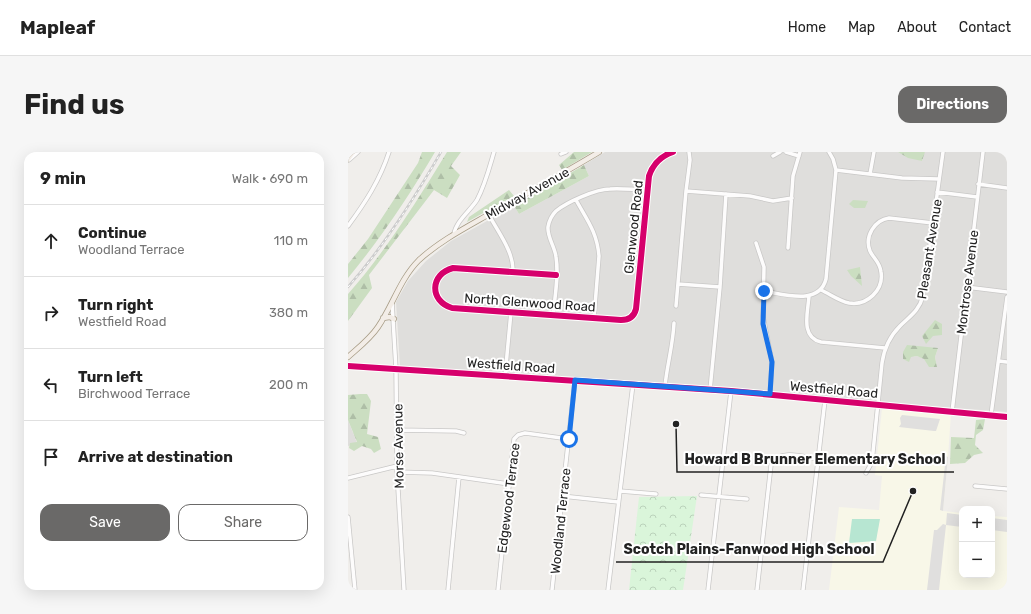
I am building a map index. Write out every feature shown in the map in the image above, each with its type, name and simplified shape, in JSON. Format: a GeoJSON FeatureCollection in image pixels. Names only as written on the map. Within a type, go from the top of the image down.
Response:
{"type":"FeatureCollection","features":[{"type":"Feature","properties":{"kind":"main road"},"geometry":{"type":"LineString","coordinates":[[348,160],[353,152]]}},
{"type":"Feature","properties":{"kind":"main road","name":"Midway Avenue"},"geometry":{"type":"LineString","coordinates":[[348,357],[372,335],[402,282],[419,261],[435,247],[454,234],[599,152]]}},
{"type":"Feature","properties":{"kind":"main road"},"geometry":{"type":"LineString","coordinates":[[383,318],[390,317],[394,319]]}},
{"type":"Feature","properties":{"kind":"street"},"geometry":{"type":"LineString","coordinates":[[348,160],[358,152]]}},
{"type":"Feature","properties":{"kind":"street"},"geometry":{"type":"LineString","coordinates":[[348,226],[377,183],[389,152]]}},
{"type":"Feature","properties":{"kind":"street"},"geometry":{"type":"LineString","coordinates":[[454,234],[455,228],[474,205],[480,194],[487,178],[494,152]]}},
{"type":"Feature","properties":{"kind":"street"},"geometry":{"type":"LineString","coordinates":[[561,154],[566,152]]}},
{"type":"Feature","properties":{"kind":"street","name":"Glenwood Road"},"geometry":{"type":"LineString","coordinates":[[633,316],[636,309],[649,176],[653,166],[663,156],[673,152]]}},
{"type":"Feature","properties":{"kind":"street"},"geometry":{"type":"LineString","coordinates":[[676,306],[690,160],[689,152]]}},
{"type":"Feature","properties":{"kind":"street"},"geometry":{"type":"LineString","coordinates":[[773,156],[780,152]]}},
{"type":"Feature","properties":{"kind":"street"},"geometry":{"type":"LineString","coordinates":[[786,152],[800,154],[793,176],[788,248]]}},
{"type":"Feature","properties":{"kind":"street"},"geometry":{"type":"LineString","coordinates":[[764,291],[809,296],[821,290],[826,279],[836,170],[829,152]]}},
{"type":"Feature","properties":{"kind":"street"},"geometry":{"type":"LineString","coordinates":[[870,174],[874,152]]}},
{"type":"Feature","properties":{"kind":"street","name":"Pleasant Avenue"},"geometry":{"type":"LineString","coordinates":[[866,473],[872,462],[882,363],[886,348],[896,330],[914,315],[922,300],[943,152]]}},
{"type":"Feature","properties":{"kind":"street","name":"Montrose Avenue"},"geometry":{"type":"LineString","coordinates":[[952,412],[976,197],[983,152]]}},
{"type":"Feature","properties":{"kind":"street"},"geometry":{"type":"LineString","coordinates":[[836,170],[902,178],[939,179]]}},
{"type":"Feature","properties":{"kind":"street"},"geometry":{"type":"LineString","coordinates":[[978,184],[1007,188]]}},
{"type":"Feature","properties":{"kind":"street"},"geometry":{"type":"LineString","coordinates":[[553,315],[556,256],[548,232],[549,222],[556,211],[593,192],[610,189],[647,190]]}},
{"type":"Feature","properties":{"kind":"street"},"geometry":{"type":"LineString","coordinates":[[686,191],[750,196],[773,201],[792,198]]}},
{"type":"Feature","properties":{"kind":"street"},"geometry":{"type":"LineString","coordinates":[[937,192],[976,197]]}},
{"type":"Feature","properties":{"kind":"street"},"geometry":{"type":"LineString","coordinates":[[710,390],[720,287],[726,194]]}},
{"type":"Feature","properties":{"kind":"street"},"geometry":{"type":"LineString","coordinates":[[576,200],[594,233],[598,246],[599,256],[594,318]]}},
{"type":"Feature","properties":{"kind":"street"},"geometry":{"type":"LineString","coordinates":[[489,215],[507,247],[512,261],[513,272],[556,275]]}},
{"type":"Feature","properties":{"kind":"street"},"geometry":{"type":"LineString","coordinates":[[821,290],[848,303],[859,303],[867,300],[876,292],[882,279],[879,264],[871,253],[869,247],[870,234],[874,225],[883,219],[889,218],[933,223]]}},
{"type":"Feature","properties":{"kind":"street"},"geometry":{"type":"LineString","coordinates":[[756,243],[764,267],[763,324],[772,362],[770,394]]}},
{"type":"Feature","properties":{"kind":"street","name":"North Glenwood Road"},"geometry":{"type":"LineString","coordinates":[[513,272],[452,268],[441,274],[436,282],[435,289],[439,300],[448,307],[624,320],[633,316]]}},
{"type":"Feature","properties":{"kind":"street"},"geometry":{"type":"LineString","coordinates":[[678,284],[720,287]]}},
{"type":"Feature","properties":{"kind":"street"},"geometry":{"type":"LineString","coordinates":[[966,287],[1007,292]]}},
{"type":"Feature","properties":{"kind":"street"},"geometry":{"type":"LineString","coordinates":[[809,296],[807,328],[809,335],[814,340],[821,342],[886,348]]}},
{"type":"Feature","properties":{"kind":"street"},"geometry":{"type":"LineString","coordinates":[[991,415],[1007,297]]}},
{"type":"Feature","properties":{"kind":"street","name":"Morse Avenue"},"geometry":{"type":"LineString","coordinates":[[392,301],[396,369],[397,472],[404,590]]}},
{"type":"Feature","properties":{"kind":"street"},"geometry":{"type":"LineString","coordinates":[[505,376],[511,312]]}},
{"type":"Feature","properties":{"kind":"street"},"geometry":{"type":"LineString","coordinates":[[665,386],[667,365],[672,348],[674,323]]}},
{"type":"Feature","properties":{"kind":"street"},"geometry":{"type":"LineString","coordinates":[[999,361],[1007,362]]}},
{"type":"Feature","properties":{"kind":"street","name":"Westfield Road"},"geometry":{"type":"LineString","coordinates":[[348,366],[770,394],[1007,417]]}},
{"type":"Feature","properties":{"kind":"street","name":"Woodland Terrace"},"geometry":{"type":"LineString","coordinates":[[552,590],[575,380]]}},
{"type":"Feature","properties":{"kind":"street"},"geometry":{"type":"LineString","coordinates":[[608,590],[633,384]]}},
{"type":"Feature","properties":{"kind":"street"},"geometry":{"type":"LineString","coordinates":[[708,590],[731,391]]}},
{"type":"Feature","properties":{"kind":"street"},"geometry":{"type":"LineString","coordinates":[[803,590],[825,400]]}},
{"type":"Feature","properties":{"kind":"street"},"geometry":{"type":"LineString","coordinates":[[397,430],[456,431],[464,433]]}},
{"type":"Feature","properties":{"kind":"street","name":"Edgewood Terrace"},"geometry":{"type":"LineString","coordinates":[[498,590],[514,441],[518,435],[525,433],[569,439]]}},
{"type":"Feature","properties":{"kind":"street"},"geometry":{"type":"LineString","coordinates":[[757,590],[771,465],[776,457],[782,455],[818,459]]}},
{"type":"Feature","properties":{"kind":"street"},"geometry":{"type":"LineString","coordinates":[[348,478],[397,466]]}},
{"type":"Feature","properties":{"kind":"street"},"geometry":{"type":"LineString","coordinates":[[397,472],[432,473],[509,484]]}},
{"type":"Feature","properties":{"kind":"street"},"geometry":{"type":"LineString","coordinates":[[448,590],[459,477]]}},
{"type":"Feature","properties":{"kind":"street"},"geometry":{"type":"LineString","coordinates":[[975,486],[1007,489]]}},
{"type":"Feature","properties":{"kind":"street"},"geometry":{"type":"LineString","coordinates":[[620,491],[656,494]]}},
{"type":"Feature","properties":{"kind":"street"},"geometry":{"type":"LineString","coordinates":[[701,495],[718,498],[747,499]]}},
{"type":"Feature","properties":{"kind":"street"},"geometry":{"type":"LineString","coordinates":[[562,496],[618,502]]}},
{"type":"Feature","properties":{"kind":"street"},"geometry":{"type":"LineString","coordinates":[[348,517],[355,590]]}},
{"type":"Feature","properties":{"kind":"shaded area"},"geometry":{"type":"Polygon","coordinates":[[[605,152],[898,152],[922,161],[925,152],[1007,152],[1007,412],[400,366],[396,302],[408,281],[426,261],[451,241],[514,206],[519,214],[589,176],[584,165],[605,152]],[[938,348],[911,357],[917,356],[924,358],[937,367],[935,357],[938,348]]]}},
{"type":"Feature","properties":{"kind":"shaded area"},"geometry":{"type":"Polygon","coordinates":[[[882,408],[951,414],[943,511],[959,513],[959,578],[995,578],[995,516],[1007,517],[1007,590],[829,590],[839,507],[879,510],[882,476],[875,475],[882,408]]]}},
{"type":"Feature","properties":{"kind":"shaded area"},"geometry":{"type":"Polygon","coordinates":[[[902,415],[940,419],[936,431],[934,431],[899,427],[901,424],[900,418],[902,415]]]}},
{"type":"Feature","properties":{"kind":"shaded area"},"geometry":{"type":"Polygon","coordinates":[[[348,420],[357,443],[348,446],[348,420]]]}},
{"type":"Feature","properties":{"kind":"shaded area"},"geometry":{"type":"Polygon","coordinates":[[[946,456],[948,457],[943,511],[940,510],[946,456]]]}},
{"type":"Feature","properties":{"kind":"shaded area"},"geometry":{"type":"Polygon","coordinates":[[[947,513],[959,515],[959,527],[946,525],[947,513]]]}},
{"type":"Feature","properties":{"kind":"shaded area"},"geometry":{"type":"Polygon","coordinates":[[[995,518],[1007,520],[1007,532],[995,530],[995,518]]]}},
{"type":"Feature","properties":{"kind":"shaded area"},"geometry":{"type":"Polygon","coordinates":[[[943,524],[946,525],[939,590],[927,590],[934,530],[937,530],[943,524]]]}},
{"type":"Feature","properties":{"kind":"green space"},"geometry":{"type":"Polygon","coordinates":[[[422,152],[435,152],[415,185],[372,248],[348,278],[348,264],[368,239],[418,163],[422,152]]]}},
{"type":"Feature","properties":{"kind":"green space"},"geometry":{"type":"Polygon","coordinates":[[[447,152],[461,152],[451,166],[460,175],[447,198],[434,190],[369,275],[372,288],[348,321],[348,294],[388,243],[413,207],[447,152]]]}},
{"type":"Feature","properties":{"kind":"green space"},"geometry":{"type":"Polygon","coordinates":[[[574,152],[592,152],[562,170],[559,165],[574,152]]]}},
{"type":"Feature","properties":{"kind":"green space"},"geometry":{"type":"Polygon","coordinates":[[[898,152],[925,152],[922,161],[908,158],[898,152]]]}},
{"type":"Feature","properties":{"kind":"green space"},"geometry":{"type":"Polygon","coordinates":[[[584,165],[589,176],[519,214],[514,206],[584,165]]]}},
{"type":"Feature","properties":{"kind":"green space"},"geometry":{"type":"Polygon","coordinates":[[[509,190],[514,196],[467,222],[469,217],[509,190]]]}},
{"type":"Feature","properties":{"kind":"green space"},"geometry":{"type":"Polygon","coordinates":[[[853,200],[868,201],[865,208],[854,208],[849,204],[853,200]]]}},
{"type":"Feature","properties":{"kind":"green space"},"geometry":{"type":"Polygon","coordinates":[[[860,267],[862,286],[847,270],[860,267]]]}},
{"type":"Feature","properties":{"kind":"green space"},"geometry":{"type":"Polygon","coordinates":[[[935,320],[942,324],[942,335],[933,336],[926,344],[922,336],[935,320]]]}},
{"type":"Feature","properties":{"kind":"green space"},"geometry":{"type":"Polygon","coordinates":[[[907,345],[938,348],[935,357],[937,367],[929,367],[924,359],[917,356],[911,357],[909,362],[903,359],[903,352],[907,345]]]}},
{"type":"Feature","properties":{"kind":"green space"},"geometry":{"type":"Polygon","coordinates":[[[367,394],[371,401],[367,434],[378,437],[381,449],[374,453],[371,449],[362,446],[354,451],[349,448],[350,443],[357,442],[348,420],[348,395],[367,394]]]}},
{"type":"Feature","properties":{"kind":"green space"},"geometry":{"type":"Polygon","coordinates":[[[985,419],[983,430],[976,435],[975,445],[983,453],[974,455],[965,463],[950,464],[951,437],[974,438],[976,420],[985,419]]]}},
{"type":"Feature","properties":{"kind":"green space"},"geometry":{"type":"Polygon","coordinates":[[[697,496],[683,590],[629,590],[639,497],[697,496]]]}},
{"type":"Feature","properties":{"kind":"green space"},"geometry":{"type":"Polygon","coordinates":[[[852,519],[880,519],[876,541],[849,543],[852,519]]]}},
{"type":"Feature","properties":{"kind":"railway"},"geometry":{"type":"LineString","coordinates":[[348,287],[398,222],[441,152]]}},
{"type":"Feature","properties":{"kind":"cycle path"},"geometry":{"type":"LineString","coordinates":[[556,275],[453,268],[445,271],[440,276],[435,288],[439,300],[444,305],[452,308],[621,320],[631,318],[636,309],[649,176],[658,161],[673,152]]}},
{"type":"Feature","properties":{"kind":"cycle path"},"geometry":{"type":"LineString","coordinates":[[348,366],[731,391],[1007,417]]}},
{"type":"Feature","properties":{"kind":"place","name":"Howard B Brunner Elementary School"},"geometry":{"type":"Point","coordinates":[676,424]}},
{"type":"Feature","properties":{"kind":"place","name":"Scotch Plains-Fanwood High School"},"geometry":{"type":"Point","coordinates":[913,491]}},
{"type":"Feature","properties":{"kind":"route"},"geometry":{"type":"LineString","coordinates":[[569,439],[575,380],[770,394],[772,362],[763,324],[764,291]]}}]}
